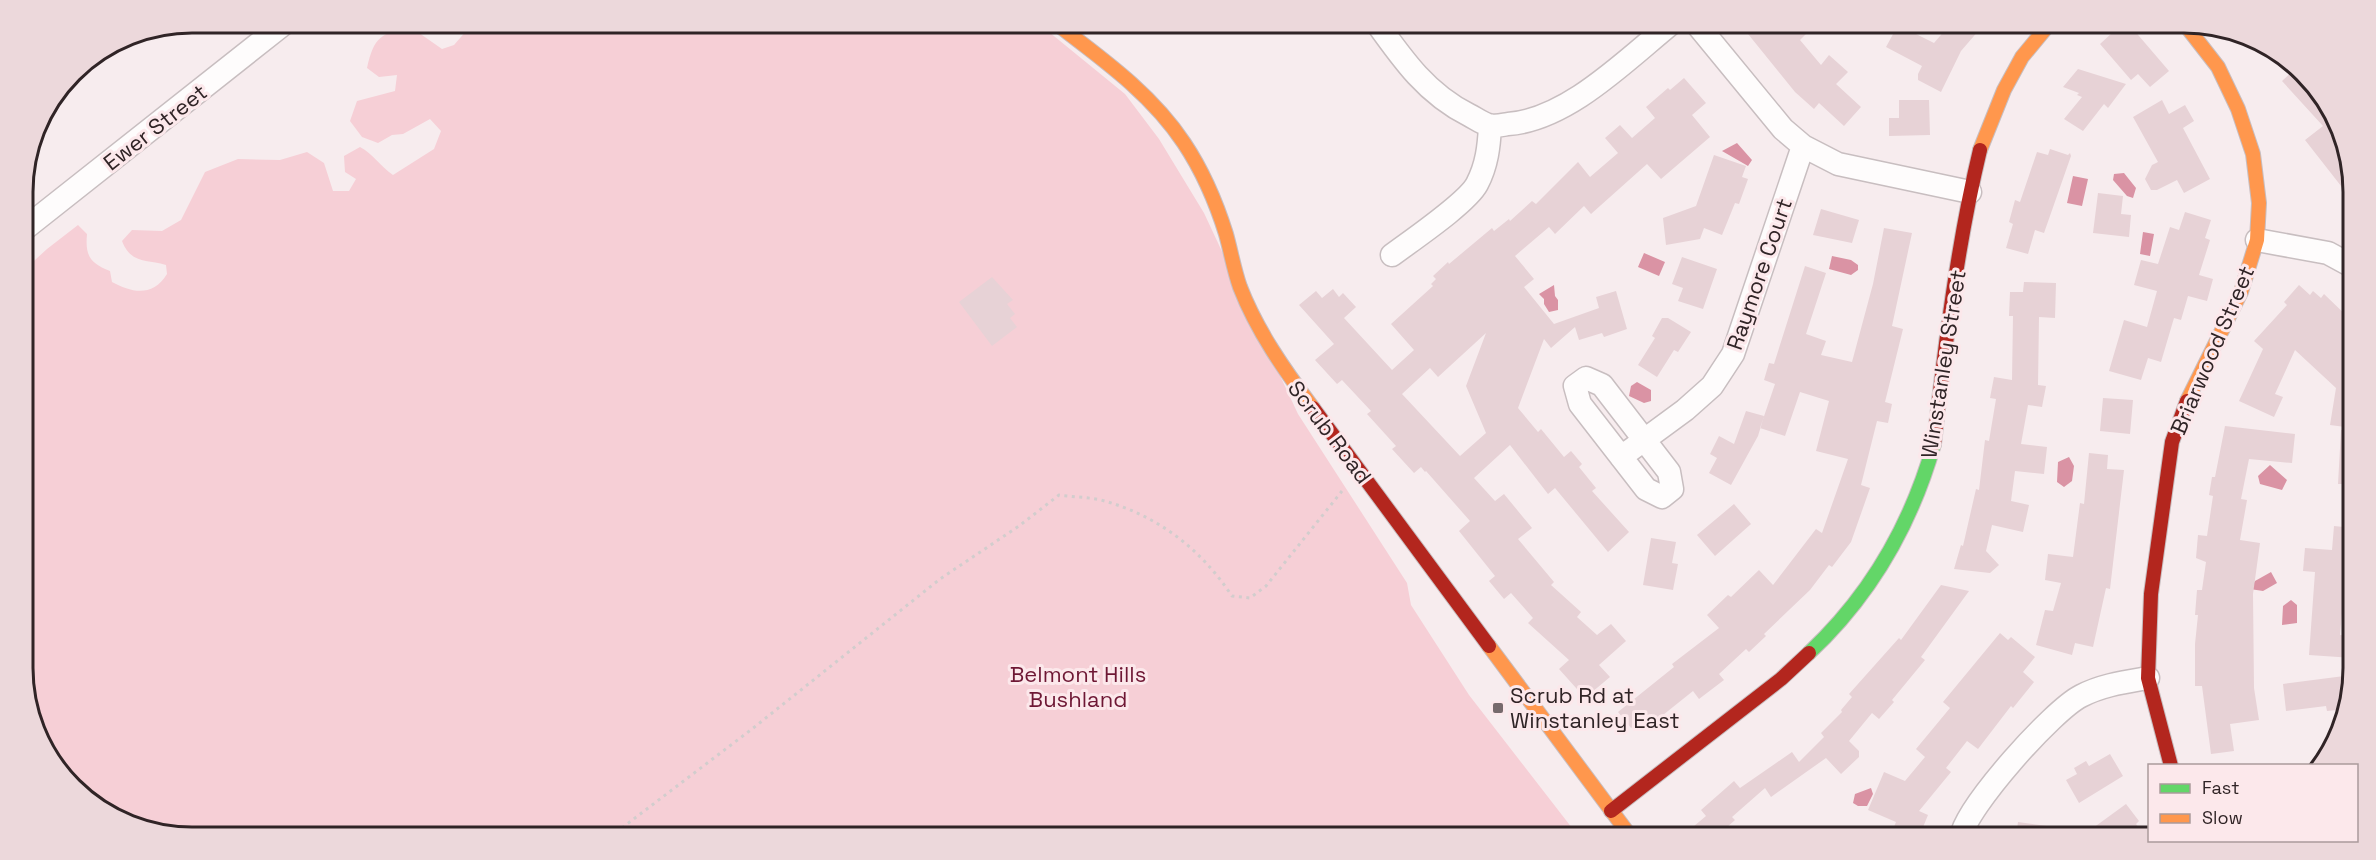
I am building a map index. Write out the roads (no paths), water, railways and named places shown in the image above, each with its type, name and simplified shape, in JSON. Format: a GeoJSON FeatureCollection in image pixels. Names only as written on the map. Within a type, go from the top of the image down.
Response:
{"type":"FeatureCollection","features":[{"type":"Feature","properties":{"kind":"street","name":"Ewer Street"},"geometry":{"type":"LineString","coordinates":[[33,222],[272,33]]}},
{"type":"Feature","properties":{"kind":"street","name":"Scrub Road"},"geometry":{"type":"LineString","coordinates":[[1068,33],[1134,85],[1169,122],[1185,144],[1210,193],[1223,225],[1241,290],[1261,333],[1288,375],[1623,827]]}},
{"type":"Feature","properties":{"kind":"street"},"geometry":{"type":"LineString","coordinates":[[1384,33],[1407,67],[1432,92],[1490,126],[1520,123],[1553,111],[1587,91],[1659,33]]}},
{"type":"Feature","properties":{"kind":"street"},"geometry":{"type":"LineString","coordinates":[[1704,33],[1783,129],[1803,146],[1838,164],[1970,192]]}},
{"type":"Feature","properties":{"kind":"street","name":"Winstanley Street"},"geometry":{"type":"LineString","coordinates":[[1611,811],[1781,679],[1837,627],[1880,572],[1913,507],[1934,445],[1942,376],[1970,192],[1983,139],[2004,90],[2022,57],[2042,33]]}},
{"type":"Feature","properties":{"kind":"street","name":"Briarwood Street"},"geometry":{"type":"LineString","coordinates":[[2171,764],[2148,678],[2151,594],[2163,499],[2172,442],[2190,394],[2241,292],[2257,240],[2259,203],[2253,154],[2238,109],[2218,67],[2192,33]]}},
{"type":"Feature","properties":{"kind":"street"},"geometry":{"type":"LineString","coordinates":[[1392,255],[1455,207],[1476,186],[1489,153],[1490,126]]}},
{"type":"Feature","properties":{"kind":"street","name":"Raymore Court"},"geometry":{"type":"LineString","coordinates":[[1621,457],[1685,410],[1712,386],[1733,354],[1803,146]]}},
{"type":"Feature","properties":{"kind":"street"},"geometry":{"type":"LineString","coordinates":[[2257,240],[2328,253],[2343,261]]}},
{"type":"Feature","properties":{"kind":"street"},"geometry":{"type":"LineString","coordinates":[[1586,378],[1602,385],[1645,440],[1669,472],[1672,489],[1662,497],[1646,489],[1580,404],[1575,386],[1586,378]]}},
{"type":"Feature","properties":{"kind":"street"},"geometry":{"type":"LineString","coordinates":[[1963,827],[1978,802],[2053,716],[2081,696],[2110,684],[2148,678]]}},
{"type":"Feature","properties":{"kind":"place","name":"Scrub Rd at Winstanley East"},"geometry":{"type":"Point","coordinates":[1498,708]}},
{"type":"Feature","properties":{"kind":"park label","name":"Belmont Hills Bushland"},"geometry":{"type":"Point","coordinates":[1078,686]}}]}
